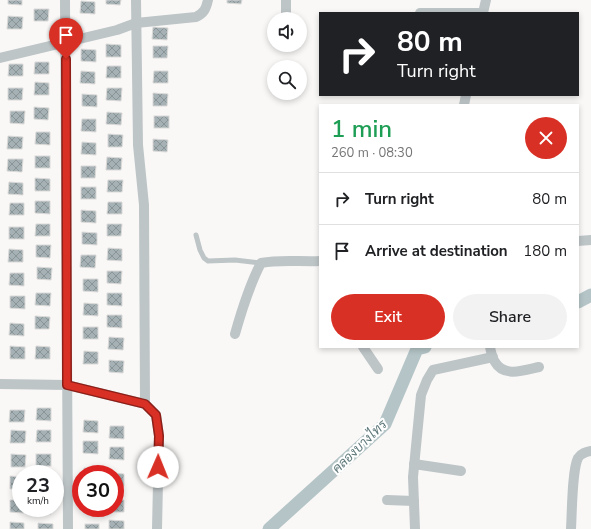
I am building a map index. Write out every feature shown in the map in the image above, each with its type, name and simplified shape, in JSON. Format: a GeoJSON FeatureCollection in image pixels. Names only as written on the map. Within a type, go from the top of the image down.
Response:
{"type":"FeatureCollection","features":[{"type":"Feature","properties":{"kind":"street"},"geometry":{"type":"LineString","coordinates":[[65,0],[68,529]]}},
{"type":"Feature","properties":{"kind":"street"},"geometry":{"type":"LineString","coordinates":[[136,0],[138,145],[144,205],[145,404]]}},
{"type":"Feature","properties":{"kind":"street"},"geometry":{"type":"LineString","coordinates":[[0,58],[66,44],[117,30],[136,22],[196,17],[202,14],[206,8],[208,0]]}},
{"type":"Feature","properties":{"kind":"street"},"geometry":{"type":"LineString","coordinates":[[286,0],[286,12]]}},
{"type":"Feature","properties":{"kind":"street"},"geometry":{"type":"LineString","coordinates":[[483,12],[486,0]]}},
{"type":"Feature","properties":{"kind":"street"},"geometry":{"type":"LineString","coordinates":[[579,241],[591,240]]}},
{"type":"Feature","properties":{"kind":"street"},"geometry":{"type":"LineString","coordinates":[[234,334],[244,301],[261,263],[273,260],[307,262],[319,261]]}},
{"type":"Feature","properties":{"kind":"street"},"geometry":{"type":"LineString","coordinates":[[364,348],[378,369]]}},
{"type":"Feature","properties":{"kind":"street"},"geometry":{"type":"LineString","coordinates":[[415,529],[413,477],[421,395],[433,370],[491,351],[494,362],[501,370],[520,371],[539,367]]}},
{"type":"Feature","properties":{"kind":"street"},"geometry":{"type":"LineString","coordinates":[[0,384],[67,385],[145,404],[156,415],[159,436],[157,529]]}},
{"type":"Feature","properties":{"kind":"street"},"geometry":{"type":"LineString","coordinates":[[571,529],[575,468],[579,457],[585,452],[591,451]]}},
{"type":"Feature","properties":{"kind":"street"},"geometry":{"type":"LineString","coordinates":[[414,464],[461,470]]}},
{"type":"Feature","properties":{"kind":"street"},"geometry":{"type":"LineString","coordinates":[[387,500],[414,501]]}},
{"type":"Feature","properties":{"kind":"lane"},"geometry":{"type":"LineString","coordinates":[[196,235],[200,250],[204,258],[208,261],[235,260],[261,263]]}},
{"type":"Feature","properties":{"kind":"building"},"geometry":{"type":"Polygon","coordinates":[[[8,0],[22,0],[22,5],[8,4],[8,0]]]}},
{"type":"Feature","properties":{"kind":"building"},"geometry":{"type":"Polygon","coordinates":[[[106,0],[121,0],[120,5],[106,4],[106,0]]]}},
{"type":"Feature","properties":{"kind":"building"},"geometry":{"type":"Polygon","coordinates":[[[227,0],[242,0],[241,4],[227,3],[227,0]]]}},
{"type":"Feature","properties":{"kind":"building"},"geometry":{"type":"Polygon","coordinates":[[[81,1],[95,2],[95,14],[80,13],[81,1]]]}},
{"type":"Feature","properties":{"kind":"building"},"geometry":{"type":"Polygon","coordinates":[[[34,9],[49,9],[48,21],[34,21],[34,9]]]}},
{"type":"Feature","properties":{"kind":"building"},"geometry":{"type":"Polygon","coordinates":[[[8,16],[23,17],[22,29],[7,29],[8,16]]]}},
{"type":"Feature","properties":{"kind":"building"},"geometry":{"type":"Polygon","coordinates":[[[153,27],[168,28],[167,40],[152,39],[153,27]]]}},
{"type":"Feature","properties":{"kind":"building"},"geometry":{"type":"Polygon","coordinates":[[[106,44],[121,45],[121,57],[106,57],[106,44]]]}},
{"type":"Feature","properties":{"kind":"building"},"geometry":{"type":"Polygon","coordinates":[[[153,46],[168,46],[167,58],[153,58],[153,46]]]}},
{"type":"Feature","properties":{"kind":"building"},"geometry":{"type":"Polygon","coordinates":[[[81,49],[96,50],[96,62],[81,61],[81,49]]]}},
{"type":"Feature","properties":{"kind":"building"},"geometry":{"type":"Polygon","coordinates":[[[35,62],[49,62],[49,74],[34,74],[35,62]]]}},
{"type":"Feature","properties":{"kind":"building"},"geometry":{"type":"Polygon","coordinates":[[[9,64],[23,64],[23,76],[8,76],[9,64]]]}},
{"type":"Feature","properties":{"kind":"building"},"geometry":{"type":"Polygon","coordinates":[[[107,66],[121,66],[121,78],[106,78],[107,66]]]}},
{"type":"Feature","properties":{"kind":"building"},"geometry":{"type":"Polygon","coordinates":[[[81,71],[95,72],[95,84],[80,83],[81,71]]]}},
{"type":"Feature","properties":{"kind":"building"},"geometry":{"type":"Polygon","coordinates":[[[154,71],[168,71],[168,83],[153,83],[154,71]]]}},
{"type":"Feature","properties":{"kind":"building"},"geometry":{"type":"Polygon","coordinates":[[[35,82],[49,83],[49,95],[34,95],[35,82]]]}},
{"type":"Feature","properties":{"kind":"building"},"geometry":{"type":"Polygon","coordinates":[[[8,88],[23,88],[22,100],[8,100],[8,88]]]}},
{"type":"Feature","properties":{"kind":"building"},"geometry":{"type":"Polygon","coordinates":[[[107,88],[122,88],[121,101],[106,100],[107,88]]]}},
{"type":"Feature","properties":{"kind":"building"},"geometry":{"type":"Polygon","coordinates":[[[153,93],[168,94],[167,106],[153,106],[153,93]]]}},
{"type":"Feature","properties":{"kind":"building"},"geometry":{"type":"Polygon","coordinates":[[[82,94],[97,95],[97,107],[82,106],[82,94]]]}},
{"type":"Feature","properties":{"kind":"building"},"geometry":{"type":"Polygon","coordinates":[[[34,107],[49,108],[48,120],[34,119],[34,107]]]}},
{"type":"Feature","properties":{"kind":"building"},"geometry":{"type":"Polygon","coordinates":[[[10,111],[25,111],[24,124],[10,123],[10,111]]]}},
{"type":"Feature","properties":{"kind":"building"},"geometry":{"type":"Polygon","coordinates":[[[107,112],[122,113],[121,125],[106,124],[107,112]]]}},
{"type":"Feature","properties":{"kind":"building"},"geometry":{"type":"Polygon","coordinates":[[[154,116],[169,116],[169,128],[154,128],[154,116]]]}},
{"type":"Feature","properties":{"kind":"building"},"geometry":{"type":"Polygon","coordinates":[[[82,119],[96,119],[96,132],[81,131],[82,119]]]}},
{"type":"Feature","properties":{"kind":"building"},"geometry":{"type":"Polygon","coordinates":[[[36,132],[50,132],[50,145],[35,144],[36,132]]]}},
{"type":"Feature","properties":{"kind":"building"},"geometry":{"type":"Polygon","coordinates":[[[108,134],[123,135],[122,147],[108,147],[108,134]]]}},
{"type":"Feature","properties":{"kind":"building"},"geometry":{"type":"Polygon","coordinates":[[[8,136],[23,137],[22,149],[7,149],[8,136]]]}},
{"type":"Feature","properties":{"kind":"building"},"geometry":{"type":"Polygon","coordinates":[[[153,139],[168,140],[167,152],[153,151],[153,139]]]}},
{"type":"Feature","properties":{"kind":"building"},"geometry":{"type":"Polygon","coordinates":[[[82,142],[96,143],[96,155],[81,154],[82,142]]]}},
{"type":"Feature","properties":{"kind":"building"},"geometry":{"type":"Polygon","coordinates":[[[35,156],[50,156],[50,168],[35,168],[35,156]]]}},
{"type":"Feature","properties":{"kind":"building"},"geometry":{"type":"Polygon","coordinates":[[[107,157],[122,158],[121,170],[106,170],[107,157]]]}},
{"type":"Feature","properties":{"kind":"building"},"geometry":{"type":"Polygon","coordinates":[[[8,159],[23,159],[22,172],[7,171],[8,159]]]}},
{"type":"Feature","properties":{"kind":"building"},"geometry":{"type":"Polygon","coordinates":[[[81,166],[96,166],[95,178],[81,178],[81,166]]]}},
{"type":"Feature","properties":{"kind":"building"},"geometry":{"type":"Polygon","coordinates":[[[35,178],[50,179],[50,191],[35,191],[35,178]]]}},
{"type":"Feature","properties":{"kind":"building"},"geometry":{"type":"Polygon","coordinates":[[[108,180],[123,180],[122,192],[107,192],[108,180]]]}},
{"type":"Feature","properties":{"kind":"building"},"geometry":{"type":"Polygon","coordinates":[[[9,182],[23,183],[23,195],[8,194],[9,182]]]}},
{"type":"Feature","properties":{"kind":"building"},"geometry":{"type":"Polygon","coordinates":[[[81,187],[96,187],[96,199],[81,199],[81,187]]]}},
{"type":"Feature","properties":{"kind":"building"},"geometry":{"type":"Polygon","coordinates":[[[35,201],[50,201],[50,214],[35,213],[35,201]]]}},
{"type":"Feature","properties":{"kind":"building"},"geometry":{"type":"Polygon","coordinates":[[[108,202],[122,202],[122,214],[107,214],[108,202]]]}},
{"type":"Feature","properties":{"kind":"building"},"geometry":{"type":"Polygon","coordinates":[[[10,203],[24,203],[24,215],[9,215],[10,203]]]}},
{"type":"Feature","properties":{"kind":"building"},"geometry":{"type":"Polygon","coordinates":[[[81,210],[96,211],[96,223],[81,222],[81,210]]]}},
{"type":"Feature","properties":{"kind":"building"},"geometry":{"type":"Polygon","coordinates":[[[36,224],[50,224],[50,236],[35,236],[36,224]]]}},
{"type":"Feature","properties":{"kind":"building"},"geometry":{"type":"Polygon","coordinates":[[[107,224],[122,224],[121,236],[107,236],[107,224]]]}},
{"type":"Feature","properties":{"kind":"building"},"geometry":{"type":"Polygon","coordinates":[[[9,227],[24,227],[24,239],[9,239],[9,227]]]}},
{"type":"Feature","properties":{"kind":"building"},"geometry":{"type":"Polygon","coordinates":[[[82,232],[97,233],[97,245],[82,244],[82,232]]]}},
{"type":"Feature","properties":{"kind":"building"},"geometry":{"type":"Polygon","coordinates":[[[36,245],[51,245],[50,258],[36,257],[36,245]]]}},
{"type":"Feature","properties":{"kind":"building"},"geometry":{"type":"Polygon","coordinates":[[[108,248],[122,249],[122,261],[107,260],[108,248]]]}},
{"type":"Feature","properties":{"kind":"building"},"geometry":{"type":"Polygon","coordinates":[[[9,249],[23,250],[23,262],[8,262],[9,249]]]}},
{"type":"Feature","properties":{"kind":"building"},"geometry":{"type":"Polygon","coordinates":[[[81,255],[96,255],[95,268],[80,267],[81,255]]]}},
{"type":"Feature","properties":{"kind":"building"},"geometry":{"type":"Polygon","coordinates":[[[37,267],[52,268],[51,280],[37,279],[37,267]]]}},
{"type":"Feature","properties":{"kind":"building"},"geometry":{"type":"Polygon","coordinates":[[[107,271],[122,271],[121,284],[107,283],[107,271]]]}},
{"type":"Feature","properties":{"kind":"building"},"geometry":{"type":"Polygon","coordinates":[[[10,273],[24,273],[24,286],[9,285],[10,273]]]}},
{"type":"Feature","properties":{"kind":"building"},"geometry":{"type":"Polygon","coordinates":[[[83,279],[98,279],[98,292],[83,291],[83,279]]]}},
{"type":"Feature","properties":{"kind":"building"},"geometry":{"type":"Polygon","coordinates":[[[36,293],[51,293],[50,306],[35,305],[36,293]]]}},
{"type":"Feature","properties":{"kind":"building"},"geometry":{"type":"Polygon","coordinates":[[[107,293],[122,293],[122,306],[107,305],[107,293]]]}},
{"type":"Feature","properties":{"kind":"building"},"geometry":{"type":"Polygon","coordinates":[[[10,296],[25,296],[25,309],[10,308],[10,296]]]}},
{"type":"Feature","properties":{"kind":"building"},"geometry":{"type":"Polygon","coordinates":[[[84,303],[98,304],[98,316],[83,315],[84,303]]]}},
{"type":"Feature","properties":{"kind":"building"},"geometry":{"type":"Polygon","coordinates":[[[107,315],[122,315],[122,328],[107,327],[107,315]]]}},
{"type":"Feature","properties":{"kind":"building"},"geometry":{"type":"Polygon","coordinates":[[[35,316],[50,317],[49,329],[35,329],[35,316]]]}},
{"type":"Feature","properties":{"kind":"building"},"geometry":{"type":"Polygon","coordinates":[[[10,323],[24,324],[24,336],[9,335],[10,323]]]}},
{"type":"Feature","properties":{"kind":"building"},"geometry":{"type":"Polygon","coordinates":[[[83,327],[98,327],[98,339],[83,339],[83,327]]]}},
{"type":"Feature","properties":{"kind":"building"},"geometry":{"type":"Polygon","coordinates":[[[109,337],[124,338],[123,350],[108,349],[109,337]]]}},
{"type":"Feature","properties":{"kind":"building"},"geometry":{"type":"Polygon","coordinates":[[[10,346],[25,347],[25,359],[10,359],[10,346]]]}},
{"type":"Feature","properties":{"kind":"building"},"geometry":{"type":"Polygon","coordinates":[[[36,346],[50,347],[50,359],[35,359],[36,346]]]}},
{"type":"Feature","properties":{"kind":"building"},"geometry":{"type":"Polygon","coordinates":[[[84,351],[98,352],[98,364],[83,364],[84,351]]]}},
{"type":"Feature","properties":{"kind":"building"},"geometry":{"type":"Polygon","coordinates":[[[109,360],[124,361],[123,373],[109,372],[109,360]]]}},
{"type":"Feature","properties":{"kind":"building"},"geometry":{"type":"Polygon","coordinates":[[[37,408],[51,408],[51,421],[36,420],[37,408]]]}},
{"type":"Feature","properties":{"kind":"building"},"geometry":{"type":"Polygon","coordinates":[[[10,410],[25,410],[24,422],[9,422],[10,410]]]}},
{"type":"Feature","properties":{"kind":"building"},"geometry":{"type":"Polygon","coordinates":[[[84,420],[98,421],[98,433],[83,432],[84,420]]]}},
{"type":"Feature","properties":{"kind":"building"},"geometry":{"type":"Polygon","coordinates":[[[110,426],[124,426],[124,439],[109,438],[110,426]]]}},
{"type":"Feature","properties":{"kind":"building"},"geometry":{"type":"Polygon","coordinates":[[[11,430],[26,431],[25,443],[10,443],[11,430]]]}},
{"type":"Feature","properties":{"kind":"building"},"geometry":{"type":"Polygon","coordinates":[[[37,430],[51,430],[51,442],[36,442],[37,430]]]}},
{"type":"Feature","properties":{"kind":"building"},"geometry":{"type":"Polygon","coordinates":[[[83,441],[98,441],[98,454],[83,453],[83,441]]]}},
{"type":"Feature","properties":{"kind":"building"},"geometry":{"type":"Polygon","coordinates":[[[110,447],[124,447],[124,460],[109,459],[110,447]]]}},
{"type":"Feature","properties":{"kind":"building"},"geometry":{"type":"Polygon","coordinates":[[[11,454],[26,455],[25,465],[12,465],[11,467],[11,454]]]}},
{"type":"Feature","properties":{"kind":"building"},"geometry":{"type":"Polygon","coordinates":[[[36,454],[51,454],[51,465],[36,465],[36,454]]]}},
{"type":"Feature","properties":{"kind":"building"},"geometry":{"type":"Polygon","coordinates":[[[10,476],[12,476],[12,489],[10,489],[10,476]]]}},
{"type":"Feature","properties":{"kind":"building"},"geometry":{"type":"Polygon","coordinates":[[[10,500],[12,500],[12,512],[10,512],[10,500]]]}},
{"type":"Feature","properties":{"kind":"building"},"geometry":{"type":"Polygon","coordinates":[[[109,520],[124,521],[124,529],[109,529],[109,520]]]}},
{"type":"Feature","properties":{"kind":"building"},"geometry":{"type":"Polygon","coordinates":[[[10,522],[24,523],[24,529],[10,529],[10,522]]]}},
{"type":"Feature","properties":{"kind":"building"},"geometry":{"type":"Polygon","coordinates":[[[38,523],[53,524],[53,529],[38,529],[38,523]]]}},
{"type":"Feature","properties":{"kind":"building"},"geometry":{"type":"Polygon","coordinates":[[[85,524],[99,524],[99,529],[85,529],[85,524]]]}},
{"type":"Feature","properties":{"kind":"waterway","name":"คลองบางไทร"},"geometry":{"type":"LineString","coordinates":[[579,301],[591,295]]}},
{"type":"Feature","properties":{"kind":"waterway","name":"คลองบางไทร"},"geometry":{"type":"LineString","coordinates":[[269,529],[385,424],[417,349],[421,348]]}},
{"type":"Feature","properties":{"kind":"route"},"geometry":{"type":"LineString","coordinates":[[66,59],[67,385],[145,404],[156,415],[159,436],[158,467]]}}]}
